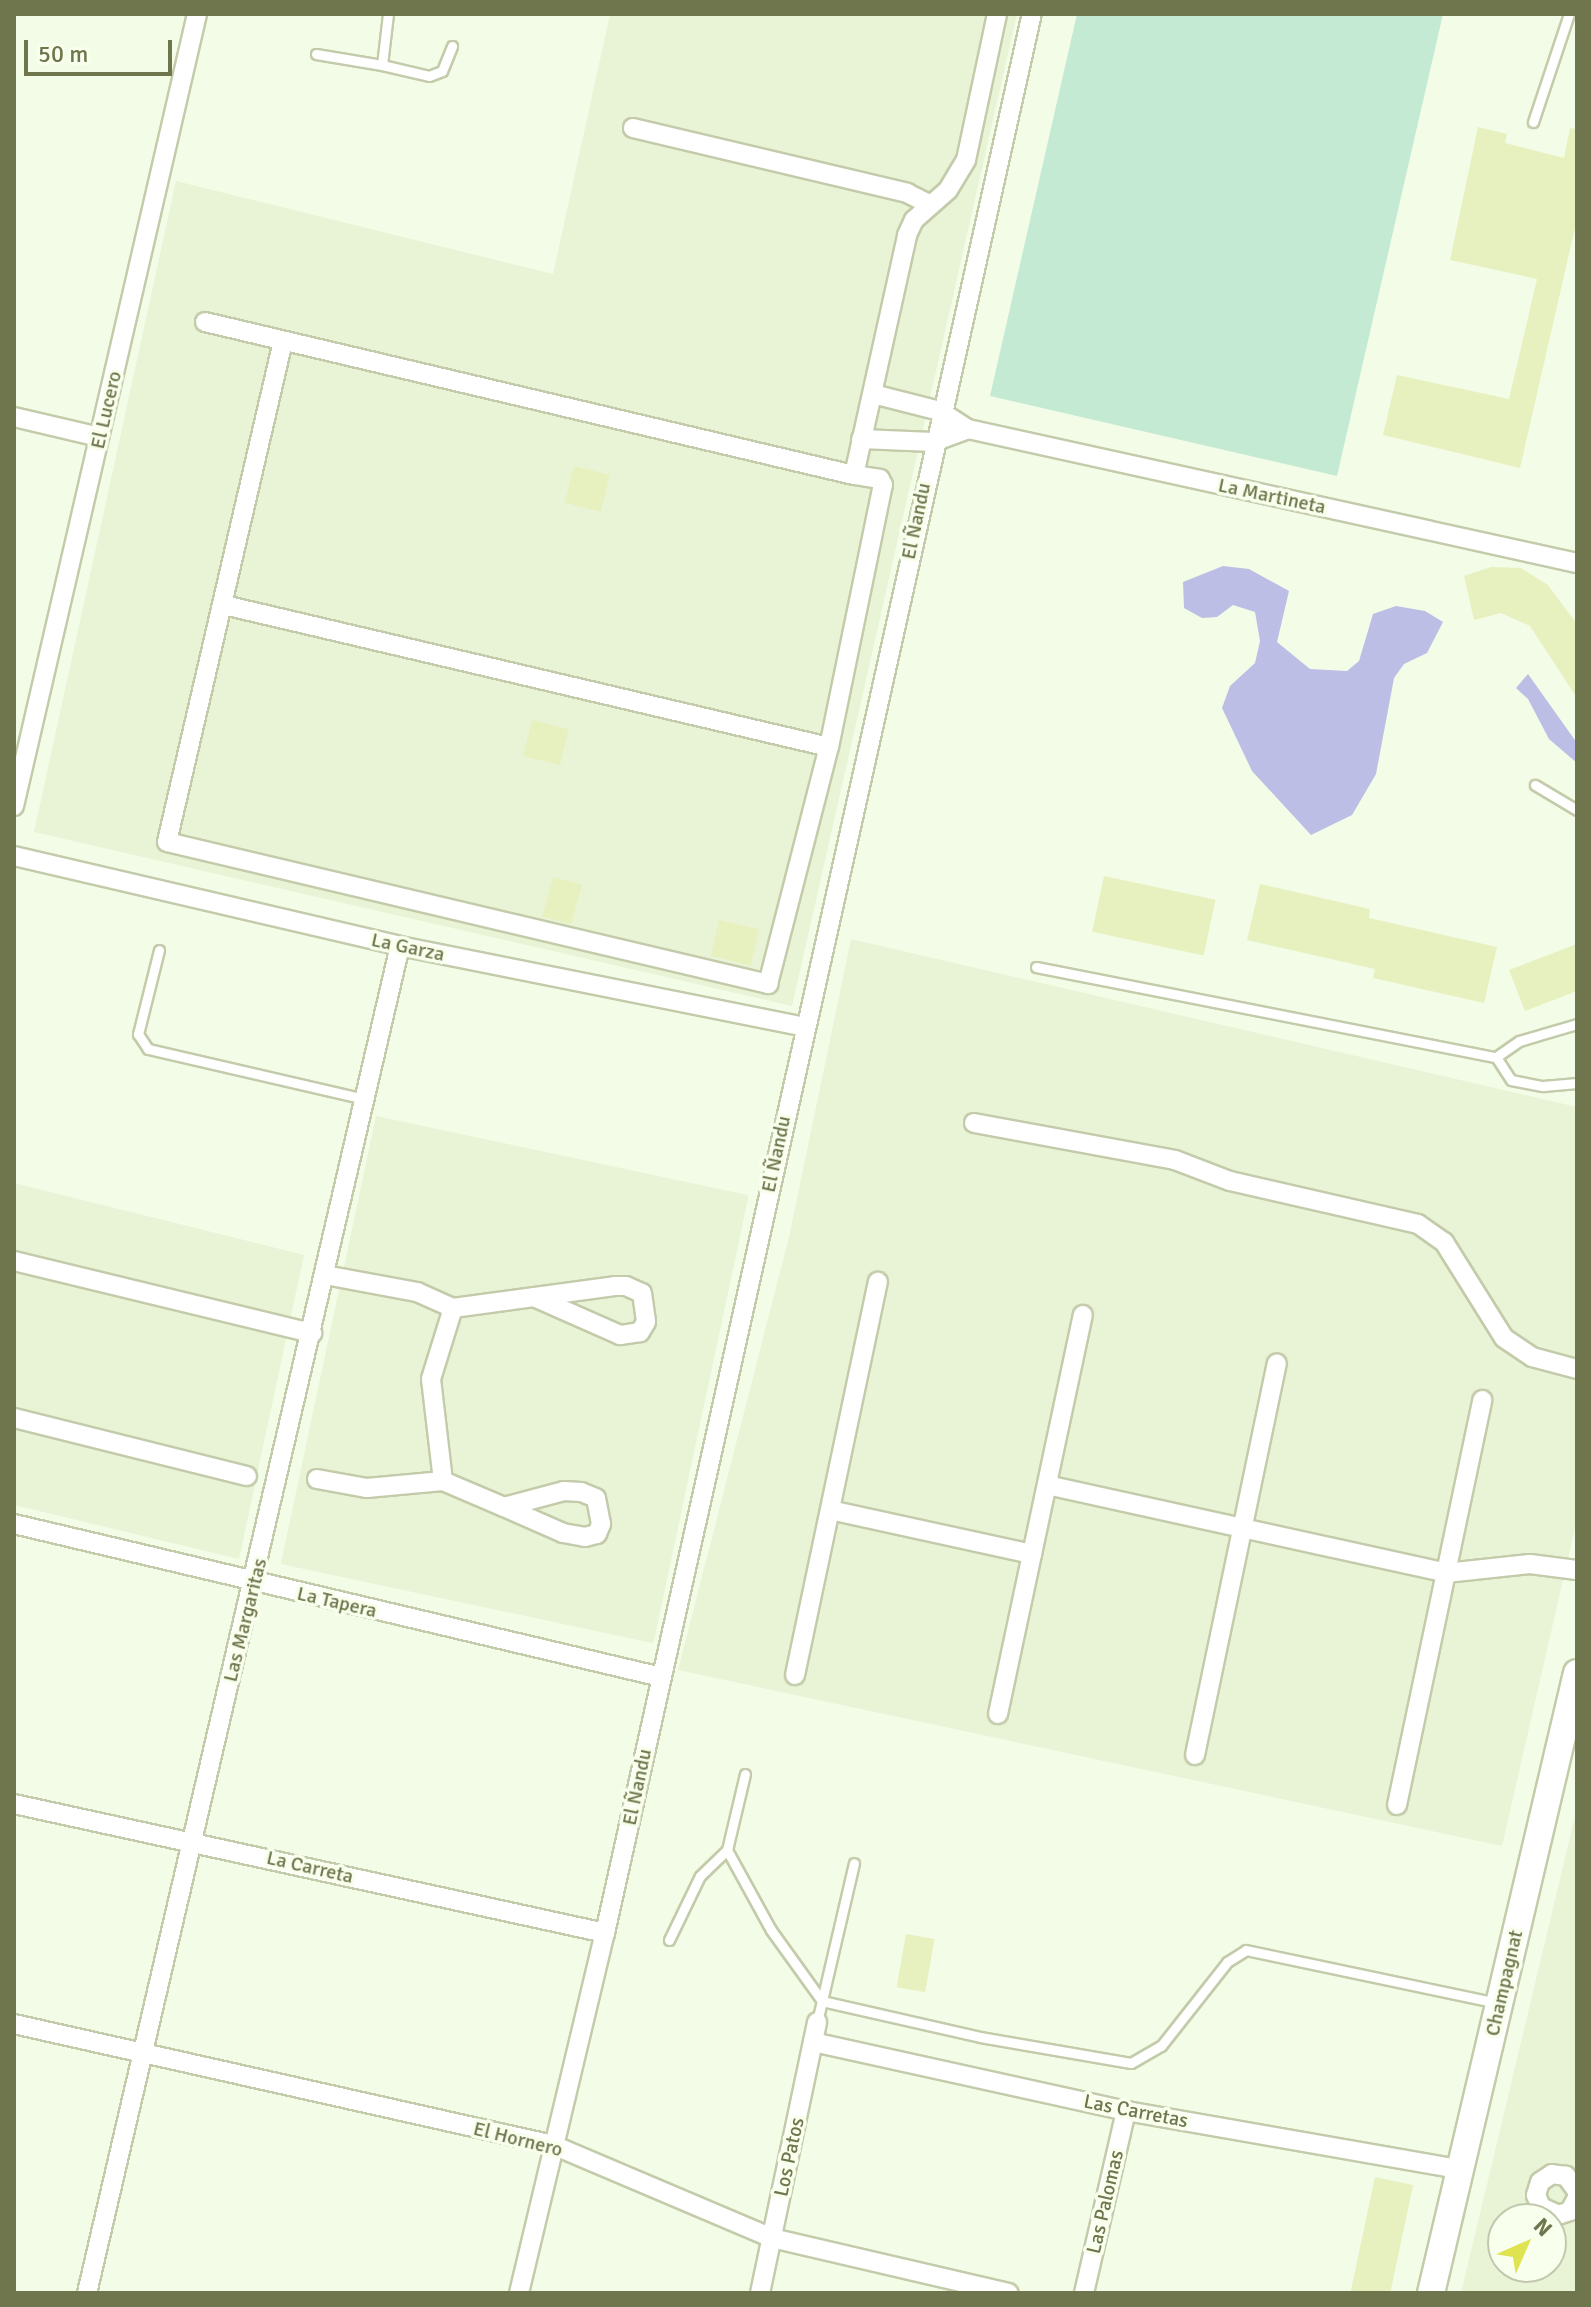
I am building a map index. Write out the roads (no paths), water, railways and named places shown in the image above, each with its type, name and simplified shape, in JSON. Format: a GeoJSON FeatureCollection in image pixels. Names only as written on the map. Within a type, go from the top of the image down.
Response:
{"type":"FeatureCollection","features":[{"type":"Feature","properties":{"kind":"street","name":"El Lucero"},"geometry":{"type":"LineString","coordinates":[[14,806],[197,14]]}},
{"type":"Feature","properties":{"kind":"street"},"geometry":{"type":"LineString","coordinates":[[854,475],[907,235],[929,204],[948,190],[966,160],[997,14]]}},
{"type":"Feature","properties":{"kind":"street","name":"El Ñandu"},"geometry":{"type":"LineString","coordinates":[[519,2293],[605,1933],[933,442],[1032,14]]}},
{"type":"Feature","properties":{"kind":"street"},"geometry":{"type":"LineString","coordinates":[[633,128],[907,193],[929,204]]}},
{"type":"Feature","properties":{"kind":"street"},"geometry":{"type":"LineString","coordinates":[[205,322],[880,479],[883,485],[829,747],[768,984],[167,842],[283,341]]}},
{"type":"Feature","properties":{"kind":"street"},"geometry":{"type":"LineString","coordinates":[[873,394],[940,411],[968,429]]}},
{"type":"Feature","properties":{"kind":"street"},"geometry":{"type":"LineString","coordinates":[[14,417],[99,437]]}},
{"type":"Feature","properties":{"kind":"street"},"geometry":{"type":"LineString","coordinates":[[861,439],[933,442],[968,429]]}},
{"type":"Feature","properties":{"kind":"street","name":"La Martineta"},"geometry":{"type":"LineString","coordinates":[[968,429],[1577,563]]}},
{"type":"Feature","properties":{"kind":"street"},"geometry":{"type":"LineString","coordinates":[[224,605],[829,747]]}},
{"type":"Feature","properties":{"kind":"street","name":"La Garza"},"geometry":{"type":"LineString","coordinates":[[14,856],[400,946],[804,1027]]}},
{"type":"Feature","properties":{"kind":"street","name":"Las Margaritas"},"geometry":{"type":"LineString","coordinates":[[87,2293],[145,2054],[191,1841],[255,1583],[400,946]]}},
{"type":"Feature","properties":{"kind":"street"},"geometry":{"type":"LineString","coordinates":[[974,1123],[1175,1160],[1230,1181],[1418,1224],[1444,1242],[1504,1338],[1532,1357],[1577,1369]]}},
{"type":"Feature","properties":{"kind":"street"},"geometry":{"type":"LineString","coordinates":[[14,1261],[312,1333]]}},
{"type":"Feature","properties":{"kind":"street"},"geometry":{"type":"LineString","coordinates":[[325,1275],[417,1292],[453,1308],[534,1297],[626,1286],[642,1293],[646,1322],[640,1332],[620,1335],[534,1297]]}},
{"type":"Feature","properties":{"kind":"street"},"geometry":{"type":"LineString","coordinates":[[795,1675],[878,1282]]}},
{"type":"Feature","properties":{"kind":"street"},"geometry":{"type":"LineString","coordinates":[[443,1481],[431,1379],[453,1308]]}},
{"type":"Feature","properties":{"kind":"street"},"geometry":{"type":"LineString","coordinates":[[998,1714],[1083,1315]]}},
{"type":"Feature","properties":{"kind":"street"},"geometry":{"type":"LineString","coordinates":[[1195,1755],[1277,1363]]}},
{"type":"Feature","properties":{"kind":"street"},"geometry":{"type":"LineString","coordinates":[[1397,1805],[1482,1400]]}},
{"type":"Feature","properties":{"kind":"street"},"geometry":{"type":"LineString","coordinates":[[14,1418],[247,1476]]}},
{"type":"Feature","properties":{"kind":"street"},"geometry":{"type":"LineString","coordinates":[[317,1479],[367,1488],[443,1481],[504,1507],[585,1537],[597,1534],[601,1524],[596,1498],[581,1492],[564,1491],[504,1507]]}},
{"type":"Feature","properties":{"kind":"street"},"geometry":{"type":"LineString","coordinates":[[1047,1485],[1446,1573],[1530,1564],[1577,1570]]}},
{"type":"Feature","properties":{"kind":"street"},"geometry":{"type":"LineString","coordinates":[[830,1510],[1032,1554]]}},
{"type":"Feature","properties":{"kind":"street","name":"La Tapera"},"geometry":{"type":"LineString","coordinates":[[14,1524],[661,1677]]}},
{"type":"Feature","properties":{"kind":"street","name":"Champagnat"},"geometry":{"type":"LineString","coordinates":[[1431,2293],[1577,1673]]}},
{"type":"Feature","properties":{"kind":"street","name":"La Carreta"},"geometry":{"type":"LineString","coordinates":[[14,1804],[605,1933]]}},
{"type":"Feature","properties":{"kind":"street","name":"Los Patos"},"geometry":{"type":"LineString","coordinates":[[760,2293],[817,2022]]}},
{"type":"Feature","properties":{"kind":"street","name":"El Hornero"},"geometry":{"type":"LineString","coordinates":[[14,2024],[553,2145],[772,2238],[1009,2293]]}},
{"type":"Feature","properties":{"kind":"street","name":"Las Carretas"},"geometry":{"type":"LineString","coordinates":[[813,2042],[1126,2111],[1460,2169]]}},
{"type":"Feature","properties":{"kind":"street","name":"Las Palomas"},"geometry":{"type":"LineString","coordinates":[[1084,2293],[1126,2111]]}},
{"type":"Feature","properties":{"kind":"street"},"geometry":{"type":"LineString","coordinates":[[1577,2191],[1566,2176],[1552,2174],[1540,2182],[1536,2195],[1546,2212],[1558,2215],[1570,2211],[1577,2199]]}},
{"type":"Feature","properties":{"kind":"lane"},"geometry":{"type":"LineString","coordinates":[[382,65],[388,14]]}},
{"type":"Feature","properties":{"kind":"lane"},"geometry":{"type":"LineString","coordinates":[[1533,122],[1569,14]]}},
{"type":"Feature","properties":{"kind":"lane"},"geometry":{"type":"LineString","coordinates":[[316,54],[429,76],[442,71],[452,46]]}},
{"type":"Feature","properties":{"kind":"lane"},"geometry":{"type":"LineString","coordinates":[[1535,785],[1577,810]]}},
{"type":"Feature","properties":{"kind":"lane"},"geometry":{"type":"LineString","coordinates":[[159,950],[138,1034],[148,1049],[365,1099]]}},
{"type":"Feature","properties":{"kind":"lane"},"geometry":{"type":"LineString","coordinates":[[1036,967],[1496,1057],[1511,1080],[1543,1086],[1577,1083]]}},
{"type":"Feature","properties":{"kind":"lane"},"geometry":{"type":"LineString","coordinates":[[1496,1057],[1519,1041],[1577,1024]]}},
{"type":"Feature","properties":{"kind":"lane"},"geometry":{"type":"LineString","coordinates":[[669,1940],[700,1876],[727,1850],[745,1774]]}},
{"type":"Feature","properties":{"kind":"lane"},"geometry":{"type":"LineString","coordinates":[[727,1850],[763,1917],[822,2001],[1118,2063],[1131,2063],[1161,2046],[1227,1962],[1246,1950],[1499,2003]]}},
{"type":"Feature","properties":{"kind":"lane"},"geometry":{"type":"LineString","coordinates":[[817,2022],[854,1863]]}},
{"type":"Feature","properties":{"kind":"water"},"geometry":{"type":"Polygon","coordinates":[[[1223,566],[1249,569],[1289,591],[1277,642],[1310,669],[1347,671],[1359,661],[1373,614],[1396,606],[1425,611],[1443,622],[1427,653],[1404,664],[1394,678],[1376,774],[1352,815],[1311,835],[1252,771],[1222,708],[1230,686],[1255,663],[1260,641],[1255,612],[1233,605],[1217,617],[1202,618],[1184,608],[1183,582],[1223,566]]]}},
{"type":"Feature","properties":{"kind":"water"},"geometry":{"type":"Polygon","coordinates":[[[1528,674],[1577,743],[1577,763],[1549,739],[1528,699],[1516,688],[1528,674]]]}}]}
